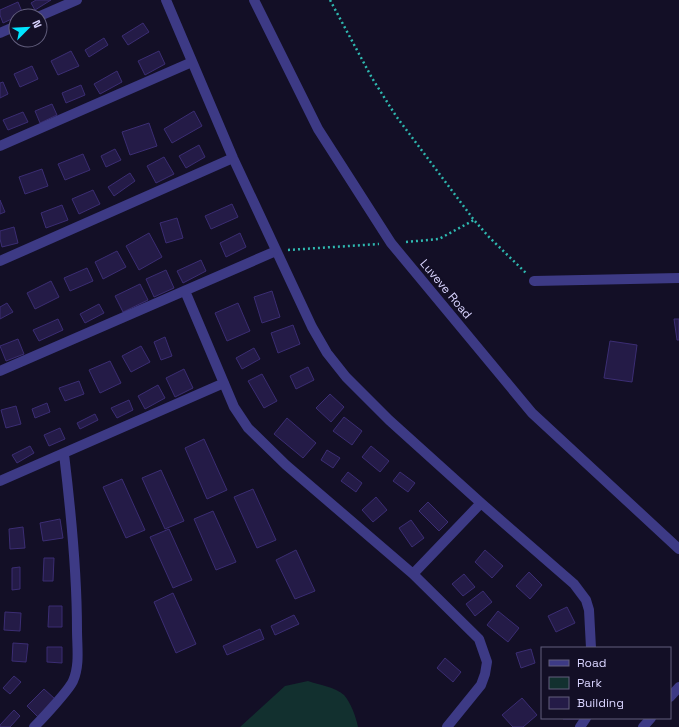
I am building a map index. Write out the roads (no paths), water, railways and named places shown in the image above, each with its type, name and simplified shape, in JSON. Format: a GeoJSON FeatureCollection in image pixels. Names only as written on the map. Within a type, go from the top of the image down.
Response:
{"type":"FeatureCollection","features":[{"type":"Feature","properties":{"kind":"street"},"geometry":{"type":"LineString","coordinates":[[48,13],[77,0]]}},
{"type":"Feature","properties":{"kind":"street"},"geometry":{"type":"LineString","coordinates":[[166,0],[233,158],[312,327],[327,354],[346,377],[389,420],[574,584],[586,600],[589,610],[591,647]]}},
{"type":"Feature","properties":{"kind":"street","name":"Luveve Road"},"geometry":{"type":"LineString","coordinates":[[254,0],[318,129],[391,243],[532,413],[679,549]]}},
{"type":"Feature","properties":{"kind":"street"},"geometry":{"type":"LineString","coordinates":[[0,146],[192,62]]}},
{"type":"Feature","properties":{"kind":"street"},"geometry":{"type":"LineString","coordinates":[[0,261],[233,158]]}},
{"type":"Feature","properties":{"kind":"street"},"geometry":{"type":"LineString","coordinates":[[0,371],[276,251]]}},
{"type":"Feature","properties":{"kind":"street"},"geometry":{"type":"LineString","coordinates":[[534,280],[679,278]]}},
{"type":"Feature","properties":{"kind":"street"},"geometry":{"type":"LineString","coordinates":[[185,291],[234,407],[248,428],[291,470],[413,574],[479,638],[487,662],[485,674],[481,685],[447,727]]}},
{"type":"Feature","properties":{"kind":"street"},"geometry":{"type":"LineString","coordinates":[[0,481],[224,383]]}},
{"type":"Feature","properties":{"kind":"street"},"geometry":{"type":"LineString","coordinates":[[34,727],[72,683],[76,673],[77,607],[64,454]]}},
{"type":"Feature","properties":{"kind":"street"},"geometry":{"type":"LineString","coordinates":[[413,574],[481,503]]}},
{"type":"Feature","properties":{"kind":"street"},"geometry":{"type":"LineString","coordinates":[[671,696],[679,687]]}},
{"type":"Feature","properties":{"kind":"street"},"geometry":{"type":"LineString","coordinates":[[643,727],[650,719]]}}]}
